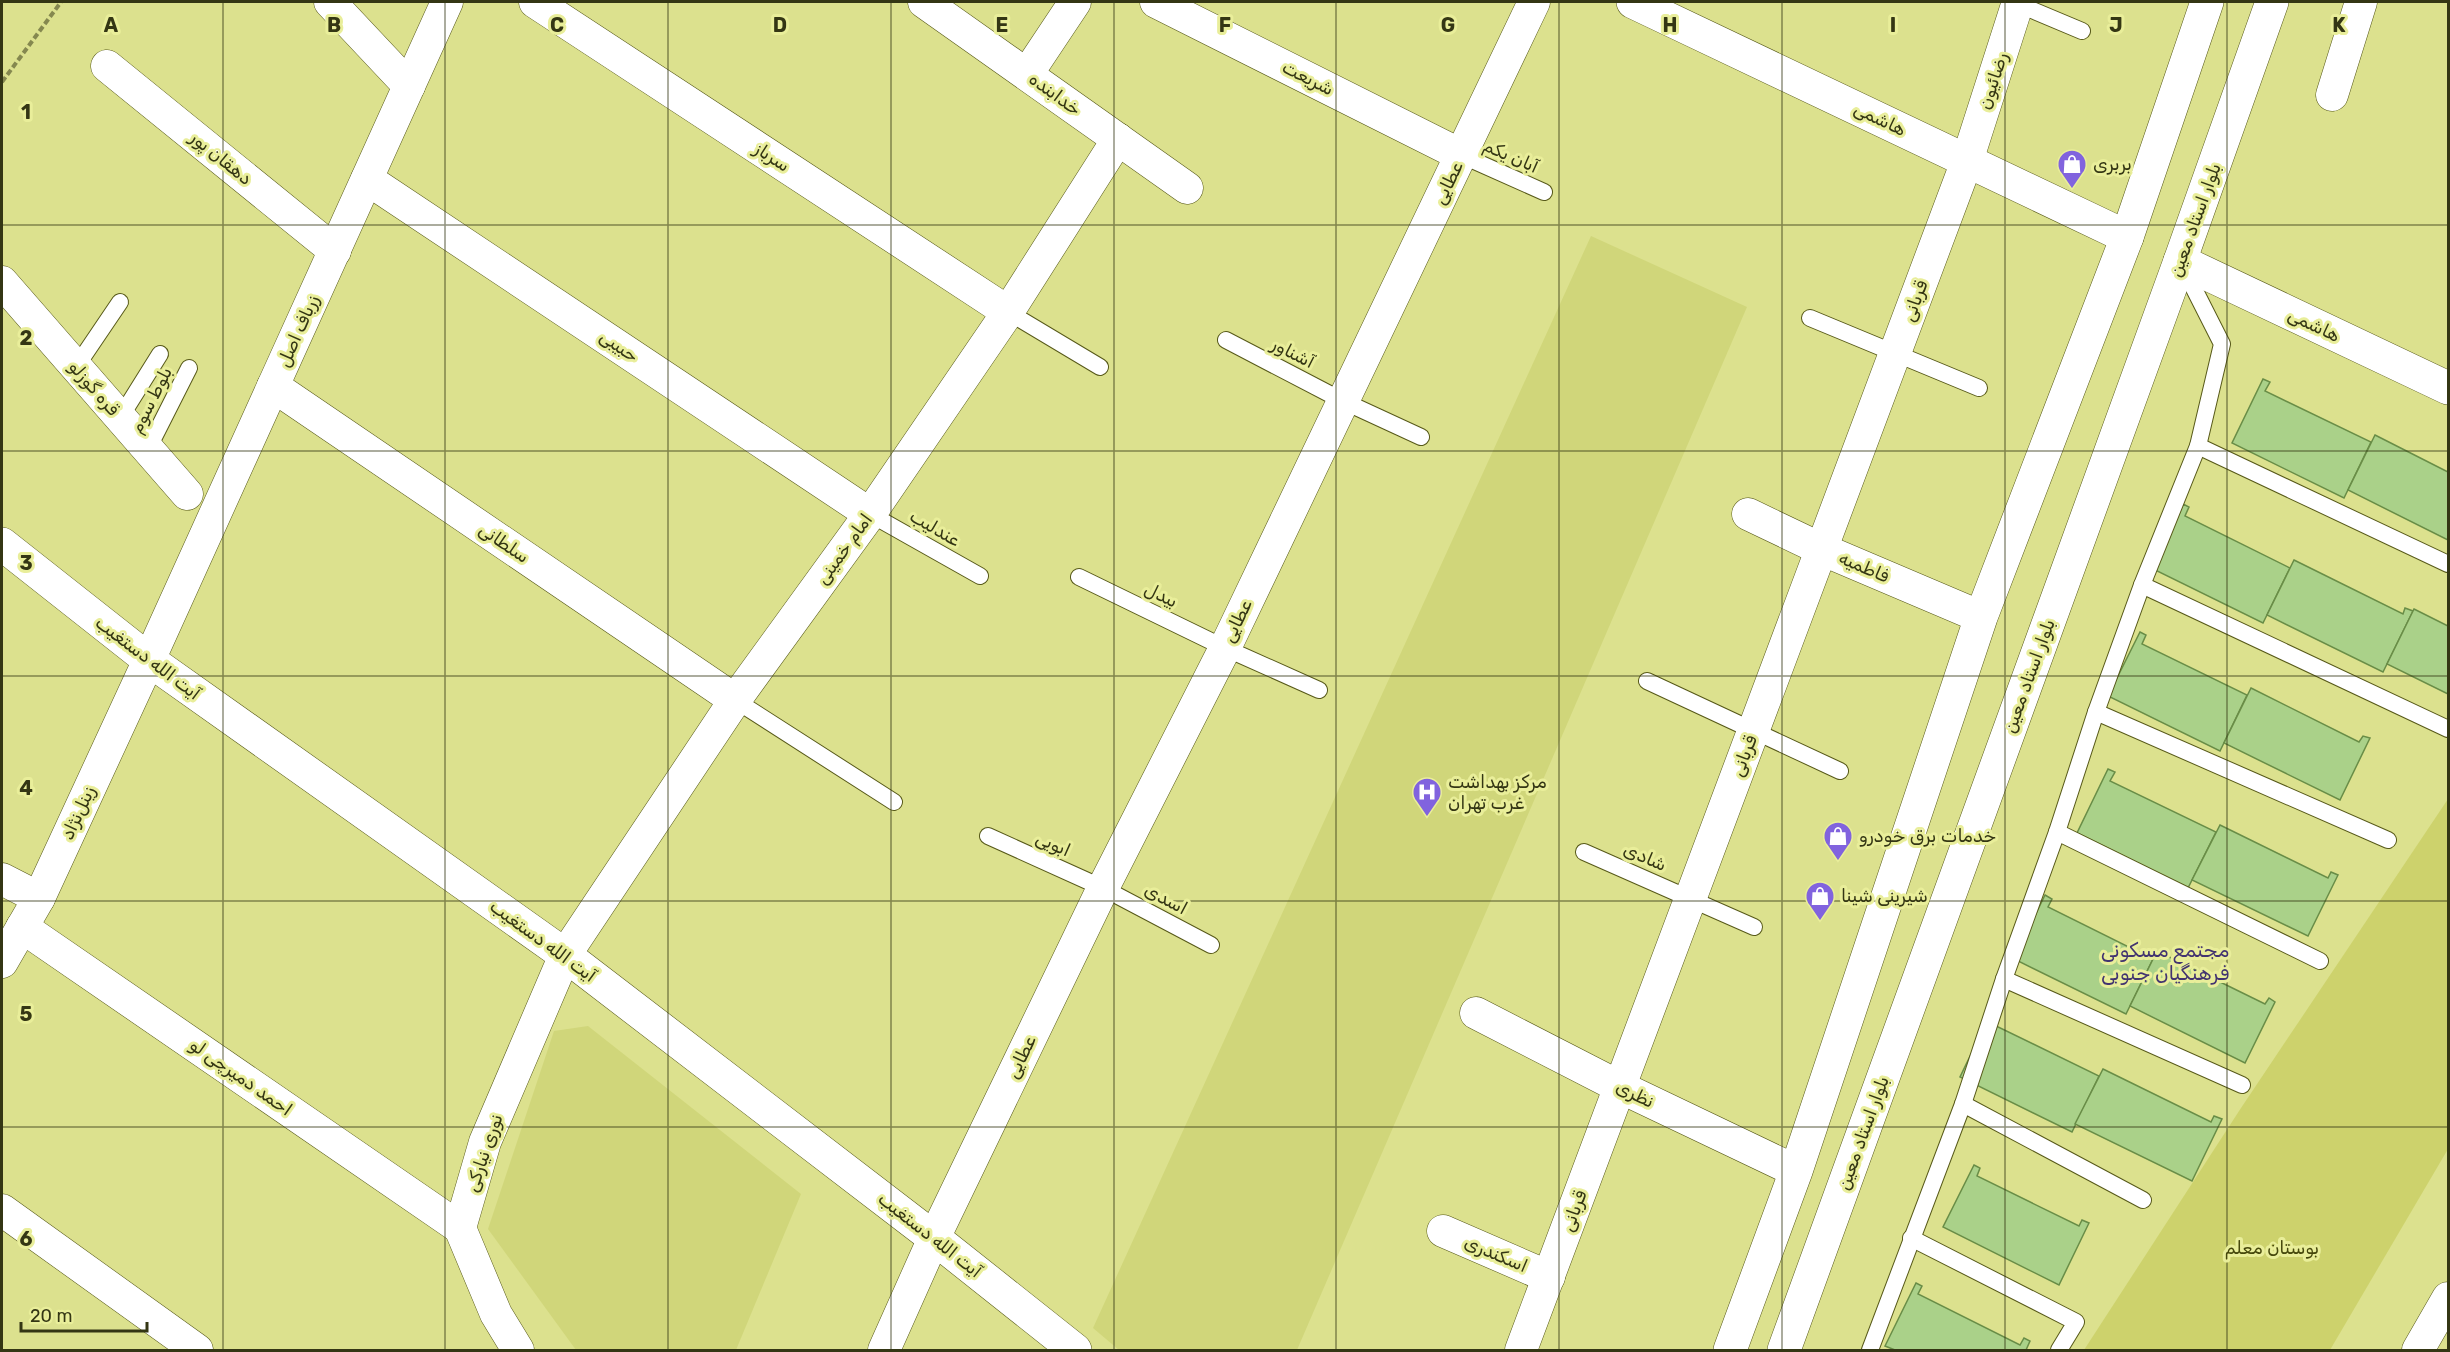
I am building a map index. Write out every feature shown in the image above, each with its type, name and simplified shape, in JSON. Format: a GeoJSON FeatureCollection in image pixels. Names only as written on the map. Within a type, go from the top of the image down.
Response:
{"type":"FeatureCollection","features":[{"type":"Feature","properties":{"kind":"main road","name":"هاشمی"},"geometry":{"type":"LineString","coordinates":[[1633,2],[2127,237]]}},
{"type":"Feature","properties":{"kind":"main road"},"geometry":{"type":"LineString","coordinates":[[1730,1350],[1797,1171],[1981,617],[2127,237],[2207,2]]}},
{"type":"Feature","properties":{"kind":"main road","name":"بلوار استاد معین"},"geometry":{"type":"LineString","coordinates":[[1784,1350],[2272,2]]}},
{"type":"Feature","properties":{"kind":"main road","name":"هاشمی"},"geometry":{"type":"LineString","coordinates":[[2180,261],[2448,388]]}},
{"type":"Feature","properties":{"kind":"main road","name":"آیت الله دستغیب"},"geometry":{"type":"LineString","coordinates":[[2,544],[149,660],[565,955],[934,1238],[1075,1350]]}},
{"type":"Feature","properties":{"kind":"street","name":"زرباف اصل"},"geometry":{"type":"LineString","coordinates":[[149,660],[447,2]]}},
{"type":"Feature","properties":{"kind":"street","name":"سرباز"},"geometry":{"type":"LineString","coordinates":[[535,2],[1008,312]]}},
{"type":"Feature","properties":{"kind":"street","name":"خدابنده"},"geometry":{"type":"LineString","coordinates":[[924,2],[1187,188]]}},
{"type":"Feature","properties":{"kind":"street"},"geometry":{"type":"LineString","coordinates":[[1027,74],[1075,2]]}},
{"type":"Feature","properties":{"kind":"street","name":"شریعت"},"geometry":{"type":"LineString","coordinates":[[1156,2],[1461,155]]}},
{"type":"Feature","properties":{"kind":"street","name":"عطایی"},"geometry":{"type":"LineString","coordinates":[[884,1350],[934,1238],[1103,888],[1225,648],[1534,2]]}},
{"type":"Feature","properties":{"kind":"street","name":"رضائیون"},"geometry":{"type":"LineString","coordinates":[[1967,161],[2016,2]]}},
{"type":"Feature","properties":{"kind":"street"},"geometry":{"type":"LineString","coordinates":[[2332,94],[2361,2]]}},
{"type":"Feature","properties":{"kind":"street"},"geometry":{"type":"LineString","coordinates":[[336,4],[409,86]]}},
{"type":"Feature","properties":{"kind":"street","name":"دهقان پور"},"geometry":{"type":"LineString","coordinates":[[107,66],[334,251]]}},
{"type":"Feature","properties":{"kind":"street","name":"امام خمینی"},"geometry":{"type":"LineString","coordinates":[[565,955],[735,700],[870,513],[1008,312],[1118,139]]}},
{"type":"Feature","properties":{"kind":"street","name":"قربانی"},"geometry":{"type":"LineString","coordinates":[[1521,1350],[1967,161]]}},
{"type":"Feature","properties":{"kind":"street","name":"حبیبی"},"geometry":{"type":"LineString","coordinates":[[367,179],[870,513]]}},
{"type":"Feature","properties":{"kind":"street","name":"قره گوزلو"},"geometry":{"type":"LineString","coordinates":[[2,282],[188,494]]}},
{"type":"Feature","properties":{"kind":"street","name":"سلطانی"},"geometry":{"type":"LineString","coordinates":[[273,386],[735,700]]}},
{"type":"Feature","properties":{"kind":"street","name":"فاطمیه"},"geometry":{"type":"LineString","coordinates":[[1748,513],[1821,549],[1981,617]]}},
{"type":"Feature","properties":{"kind":"street","name":"زینل‌نژاد"},"geometry":{"type":"LineString","coordinates":[[2,962],[39,898],[149,660]]}},
{"type":"Feature","properties":{"kind":"street"},"geometry":{"type":"LineString","coordinates":[[2,879],[39,898]]}},
{"type":"Feature","properties":{"kind":"street","name":"احمد دمیرچی لو"},"geometry":{"type":"LineString","coordinates":[[22,927],[460,1228]]}},
{"type":"Feature","properties":{"kind":"street","name":"نوری نیارکی"},"geometry":{"type":"LineString","coordinates":[[460,1228],[485,1142],[565,955]]}},
{"type":"Feature","properties":{"kind":"street","name":"نظری"},"geometry":{"type":"LineString","coordinates":[[1476,1013],[1620,1087],[1797,1171]]}},
{"type":"Feature","properties":{"kind":"street"},"geometry":{"type":"LineString","coordinates":[[2,1210],[197,1350]]}},
{"type":"Feature","properties":{"kind":"street"},"geometry":{"type":"LineString","coordinates":[[460,1228],[496,1314],[518,1350]]}},
{"type":"Feature","properties":{"kind":"street","name":"اسکندری"},"geometry":{"type":"LineString","coordinates":[[1443,1231],[1549,1277]]}},
{"type":"Feature","properties":{"kind":"street"},"geometry":{"type":"LineString","coordinates":[[2418,1350],[2448,1298]]}},
{"type":"Feature","properties":{"kind":"lane"},"geometry":{"type":"LineString","coordinates":[[2016,2],[2082,31]]}},
{"type":"Feature","properties":{"kind":"lane","name":"آبان یکم"},"geometry":{"type":"LineString","coordinates":[[1461,155],[1544,192]]}},
{"type":"Feature","properties":{"kind":"lane"},"geometry":{"type":"LineString","coordinates":[[1870,1350],[1963,1104],[2096,712],[2142,585],[2198,447],[2222,344],[2180,261]]}},
{"type":"Feature","properties":{"kind":"lane"},"geometry":{"type":"LineString","coordinates":[[76,367],[120,302]]}},
{"type":"Feature","properties":{"kind":"lane"},"geometry":{"type":"LineString","coordinates":[[1008,312],[1100,367]]}},
{"type":"Feature","properties":{"kind":"lane"},"geometry":{"type":"LineString","coordinates":[[1810,318],[1979,388]]}},
{"type":"Feature","properties":{"kind":"lane","name":"آشناور"},"geometry":{"type":"LineString","coordinates":[[1226,340],[1343,401],[1421,437]]}},
{"type":"Feature","properties":{"kind":"lane"},"geometry":{"type":"LineString","coordinates":[[120,418],[160,354]]}},
{"type":"Feature","properties":{"kind":"lane","name":"بلوط سوم"},"geometry":{"type":"LineString","coordinates":[[148,449],[189,368]]}},
{"type":"Feature","properties":{"kind":"lane"},"geometry":{"type":"LineString","coordinates":[[2198,447],[2448,564]]}},
{"type":"Feature","properties":{"kind":"lane","name":"عندلیب"},"geometry":{"type":"LineString","coordinates":[[870,513],[980,576]]}},
{"type":"Feature","properties":{"kind":"lane","name":"بیدل"},"geometry":{"type":"LineString","coordinates":[[1079,577],[1225,648],[1319,690]]}},
{"type":"Feature","properties":{"kind":"lane"},"geometry":{"type":"LineString","coordinates":[[2142,585],[2448,729]]}},
{"type":"Feature","properties":{"kind":"lane"},"geometry":{"type":"LineString","coordinates":[[1647,681],[1840,771]]}},
{"type":"Feature","properties":{"kind":"lane"},"geometry":{"type":"LineString","coordinates":[[735,700],[894,802]]}},
{"type":"Feature","properties":{"kind":"lane"},"geometry":{"type":"LineString","coordinates":[[2096,712],[2388,840]]}},
{"type":"Feature","properties":{"kind":"lane"},"geometry":{"type":"LineString","coordinates":[[2057,832],[2320,961]]}},
{"type":"Feature","properties":{"kind":"lane","name":"ابویی"},"geometry":{"type":"LineString","coordinates":[[988,836],[1103,888]]}},
{"type":"Feature","properties":{"kind":"lane","name":"شادی"},"geometry":{"type":"LineString","coordinates":[[1584,852],[1754,927]]}},
{"type":"Feature","properties":{"kind":"lane","name":"اسدی"},"geometry":{"type":"LineString","coordinates":[[1103,888],[1211,945]]}},
{"type":"Feature","properties":{"kind":"lane"},"geometry":{"type":"LineString","coordinates":[[2004,979],[2242,1085]]}},
{"type":"Feature","properties":{"kind":"lane"},"geometry":{"type":"LineString","coordinates":[[1963,1104],[2143,1200]]}},
{"type":"Feature","properties":{"kind":"lane"},"geometry":{"type":"LineString","coordinates":[[1911,1238],[2076,1322],[2059,1350]]}},
{"type":"Feature","properties":{"kind":"path"},"geometry":{"type":"LineString","coordinates":[[2,82],[61,2]]}},
{"type":"Feature","properties":{"kind":"shaded area","name":"مرکز بهداشت غرب تهران"},"geometry":{"type":"Polygon","coordinates":[[[1591,236],[1747,307],[1297,1350],[1119,1350],[1093,1328],[1591,236]]]}},
{"type":"Feature","properties":{"kind":"shaded area"},"geometry":{"type":"Polygon","coordinates":[[[588,1026],[801,1194],[736,1350],[576,1350],[488,1229],[554,1031],[588,1026]]]}},
{"type":"Feature","properties":{"kind":"green space","name":"بوستان معلم"},"geometry":{"type":"Polygon","coordinates":[[[2448,799],[2448,1149],[2330,1350],[2084,1350],[2241,1108],[2448,799]]]}},
{"type":"Feature","properties":{"kind":"building"},"geometry":{"type":"Polygon","coordinates":[[[2263,379],[2270,382],[2265,391],[2371,442],[2344,498],[2232,443],[2263,379]]]}},
{"type":"Feature","properties":{"kind":"building"},"geometry":{"type":"Polygon","coordinates":[[[2375,435],[2448,472],[2448,540],[2348,490],[2375,435]]]}},
{"type":"Feature","properties":{"kind":"building"},"geometry":{"type":"Polygon","coordinates":[[[2183,504],[2189,507],[2185,516],[2290,568],[2263,623],[2151,568],[2183,504]]]}},
{"type":"Feature","properties":{"kind":"building"},"geometry":{"type":"Polygon","coordinates":[[[2294,560],[2403,614],[2405,608],[2413,611],[2383,672],[2267,615],[2294,560]]]}},
{"type":"Feature","properties":{"kind":"building"},"geometry":{"type":"Polygon","coordinates":[[[2414,609],[2448,626],[2448,694],[2387,664],[2414,609]]]}},
{"type":"Feature","properties":{"kind":"building"},"geometry":{"type":"Polygon","coordinates":[[[2140,632],[2146,635],[2142,644],[2247,695],[2220,751],[2108,696],[2140,632]]]}},
{"type":"Feature","properties":{"kind":"building"},"geometry":{"type":"Polygon","coordinates":[[[2251,688],[2359,742],[2363,736],[2370,738],[2340,800],[2224,743],[2251,688]]]}},
{"type":"Feature","properties":{"kind":"building"},"geometry":{"type":"Polygon","coordinates":[[[2108,769],[2115,772],[2110,781],[2216,832],[2188,888],[2077,833],[2108,769]]]}},
{"type":"Feature","properties":{"kind":"building"},"geometry":{"type":"Polygon","coordinates":[[[2220,825],[2328,878],[2331,872],[2338,875],[2308,936],[2192,880],[2220,825]]]}},
{"type":"Feature","properties":{"kind":"building"},"geometry":{"type":"Polygon","coordinates":[[[2045,895],[2052,899],[2048,907],[2153,959],[2126,1014],[2014,959],[2045,895]]]}},
{"type":"Feature","properties":{"kind":"building"},"geometry":{"type":"Polygon","coordinates":[[[2157,951],[2265,1004],[2269,998],[2275,1002],[2245,1063],[2130,1006],[2157,951]]]}},
{"type":"Feature","properties":{"kind":"building"},"geometry":{"type":"Polygon","coordinates":[[[1991,1013],[1994,1025],[2099,1076],[2072,1132],[1960,1077],[1991,1013]]]}},
{"type":"Feature","properties":{"kind":"building"},"geometry":{"type":"Polygon","coordinates":[[[2103,1069],[2211,1122],[2214,1116],[2222,1119],[2192,1181],[2075,1124],[2103,1069]]]}},
{"type":"Feature","properties":{"kind":"building"},"geometry":{"type":"Polygon","coordinates":[[[1974,1165],[1980,1168],[1977,1176],[2079,1226],[2082,1220],[2089,1223],[2059,1285],[1943,1227],[1974,1165]]]}},
{"type":"Feature","properties":{"kind":"building"},"geometry":{"type":"Polygon","coordinates":[[[1916,1283],[1922,1286],[1918,1294],[2020,1345],[2024,1338],[2030,1341],[2026,1350],[1895,1350],[1885,1346],[1916,1283]]]}},
{"type":"Feature","properties":{"kind":"place","name":"بربری"},"geometry":{"type":"Point","coordinates":[2072,190]}},
{"type":"Feature","properties":{"kind":"place","name":"مرکز بهداشت غرب تهران"},"geometry":{"type":"Point","coordinates":[1427,818]}},
{"type":"Feature","properties":{"kind":"place","name":"خدمات برق خودرو"},"geometry":{"type":"Point","coordinates":[1838,862]}},
{"type":"Feature","properties":{"kind":"place","name":"شیرینی شینا"},"geometry":{"type":"Point","coordinates":[1820,922]}},
{"type":"Feature","properties":{"kind":"district","name":"مجتمع مسکونی فرهنگیان جنوبی"},"geometry":{"type":"Point","coordinates":[2165,962]}}]}
